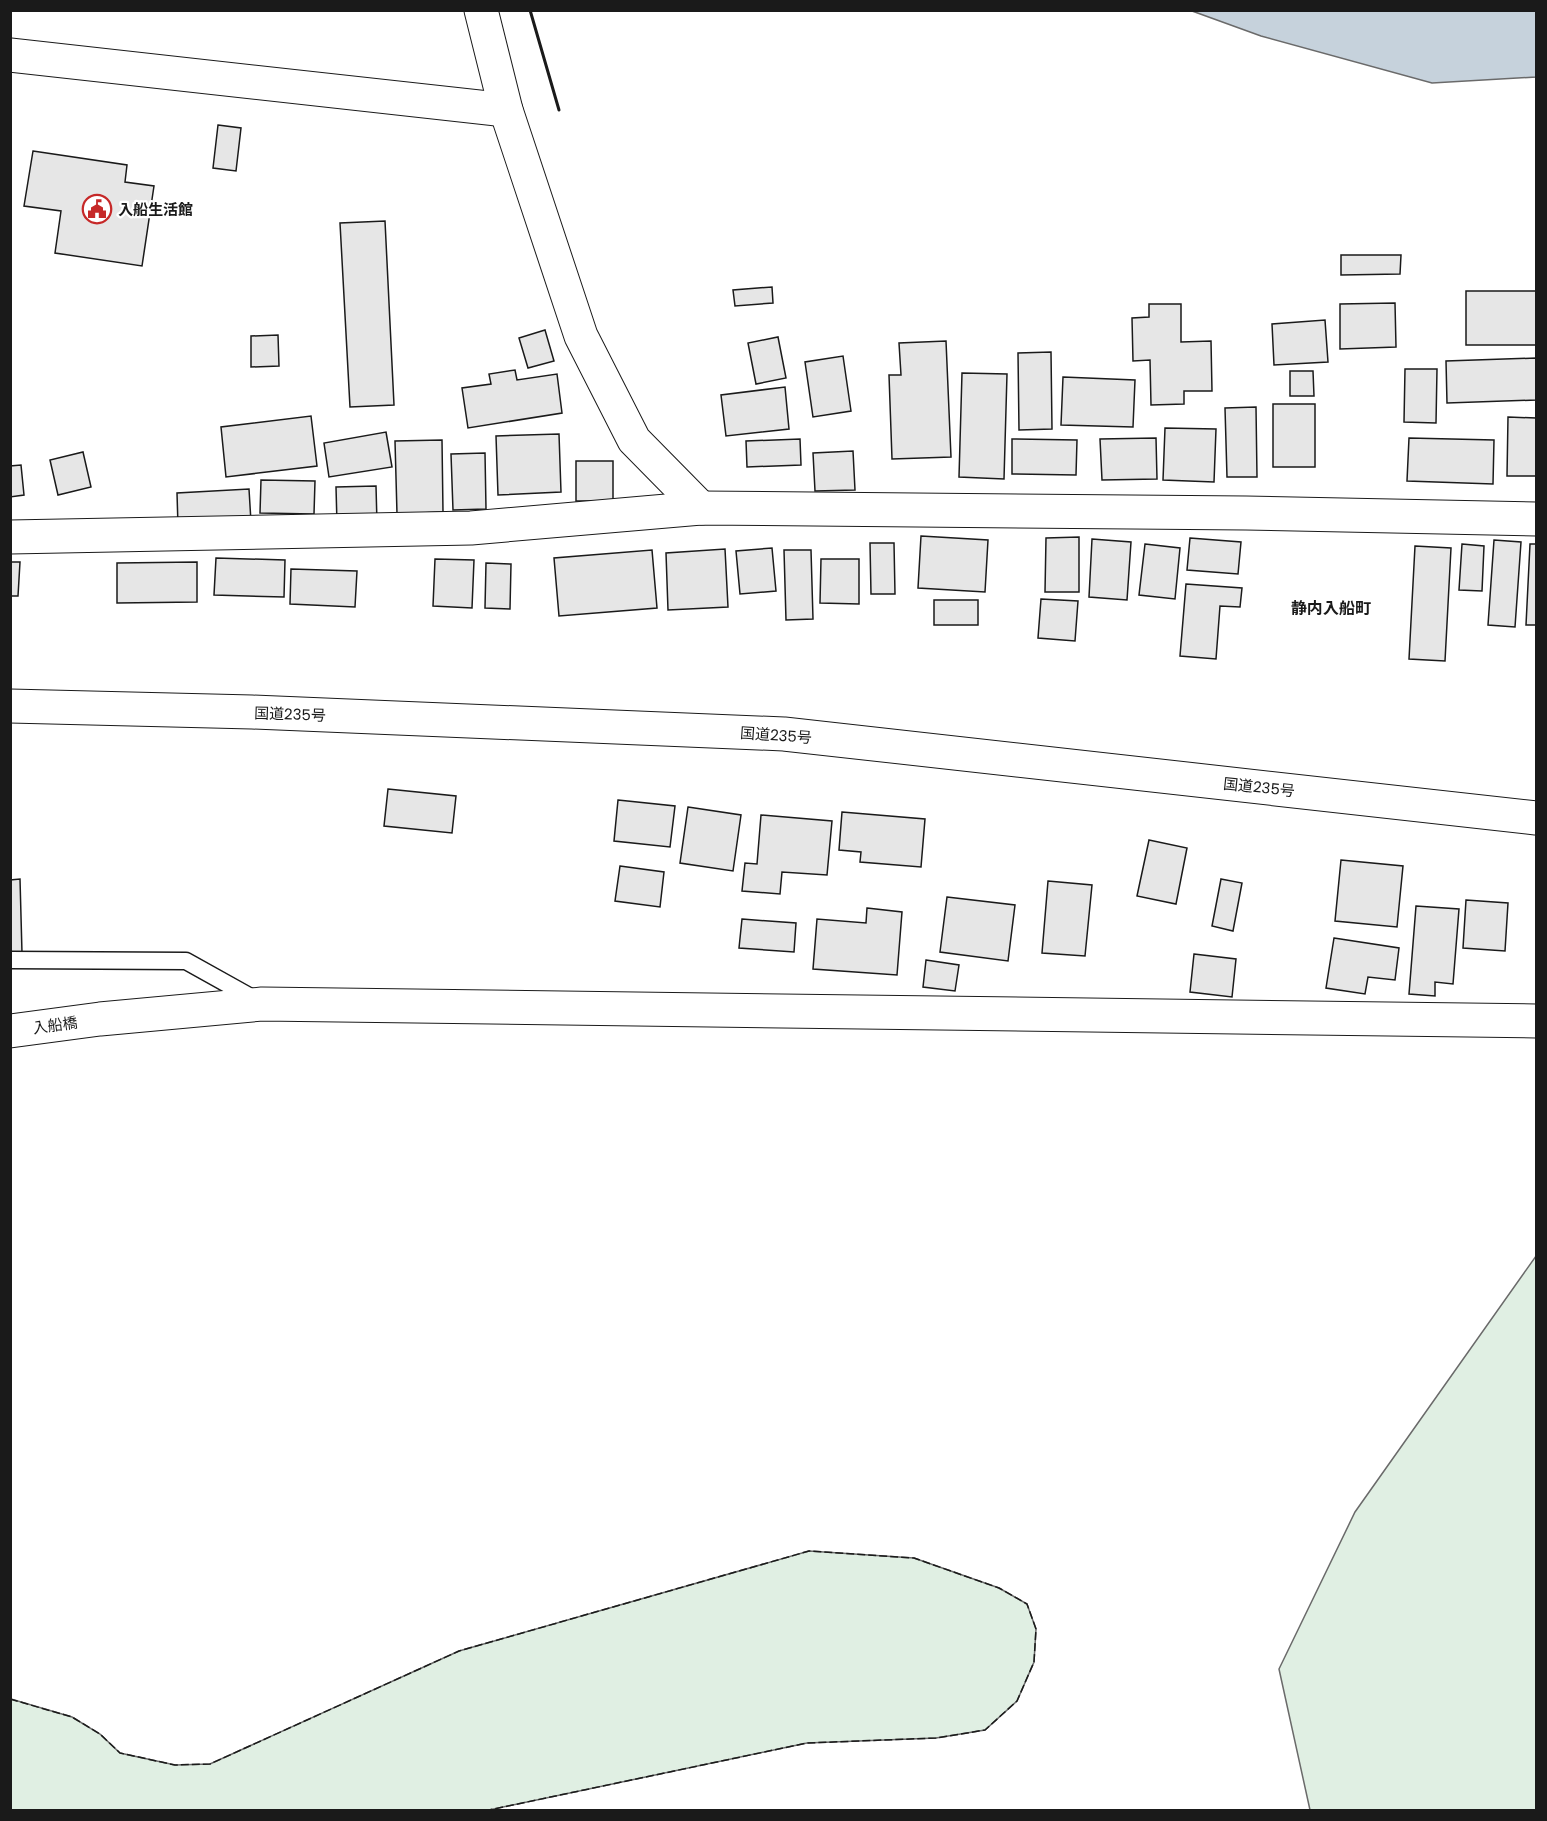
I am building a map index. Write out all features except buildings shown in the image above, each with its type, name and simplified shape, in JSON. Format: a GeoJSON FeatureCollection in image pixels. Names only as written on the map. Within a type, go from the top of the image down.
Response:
{"type":"FeatureCollection","features":[{"type":"Feature","properties":{"kind":"main road"},"geometry":{"type":"LineString","coordinates":[[481,10],[506,110],[581,336],[634,440],[700,508]]}},
{"type":"Feature","properties":{"kind":"main road"},"geometry":{"type":"LineString","coordinates":[[10,55],[506,110]]}},
{"type":"Feature","properties":{"kind":"main road"},"geometry":{"type":"LineString","coordinates":[[10,537],[471,528],[700,508],[1258,513],[1536,519]]}},
{"type":"Feature","properties":{"kind":"main road","name":"国道235号"},"geometry":{"type":"LineString","coordinates":[[10,706],[252,712],[784,734],[1536,818]]}},
{"type":"Feature","properties":{"kind":"main road","name":"入船橋"},"geometry":{"type":"LineString","coordinates":[[10,1031],[100,1019],[262,1004],[1536,1021]]}},
{"type":"Feature","properties":{"kind":"lane"},"geometry":{"type":"LineString","coordinates":[[10,960],[186,962],[262,1004]]}},
{"type":"Feature","properties":{"kind":"green space"},"geometry":{"type":"Polygon","coordinates":[[[1536,1256],[1536,1810],[1310,1810],[1279,1669],[1355,1512],[1536,1256]]]}},
{"type":"Feature","properties":{"kind":"green space"},"geometry":{"type":"Polygon","coordinates":[[[809,1551],[914,1558],[999,1588],[1027,1604],[1036,1629],[1034,1662],[1017,1701],[985,1730],[936,1738],[807,1743],[489,1810],[11,1810],[11,1699],[72,1717],[100,1734],[120,1753],[175,1765],[210,1764],[459,1651],[809,1551]]]}},
{"type":"Feature","properties":{"kind":"shaded area"},"geometry":{"type":"Polygon","coordinates":[[[1192,11],[1536,11],[1536,77],[1432,83],[1261,36],[1192,11]]]}},
{"type":"Feature","properties":{"kind":"fence"},"geometry":{"type":"LineString","coordinates":[[10,1699],[72,1717],[100,1734],[120,1753],[175,1765],[210,1764],[459,1651],[809,1551],[914,1558],[999,1588],[1027,1604],[1036,1629],[1034,1662],[1017,1701],[985,1730],[936,1738],[807,1743],[489,1810]]}},
{"type":"Feature","properties":{"kind":"wall"},"geometry":{"type":"LineString","coordinates":[[530,10],[559,110]]}},
{"type":"Feature","properties":{"kind":"place","name":"入船生活館"},"geometry":{"type":"Point","coordinates":[97,209]}},
{"type":"Feature","properties":{"kind":"district","name":"静内入船町"},"geometry":{"type":"Point","coordinates":[1331,608]}}]}
